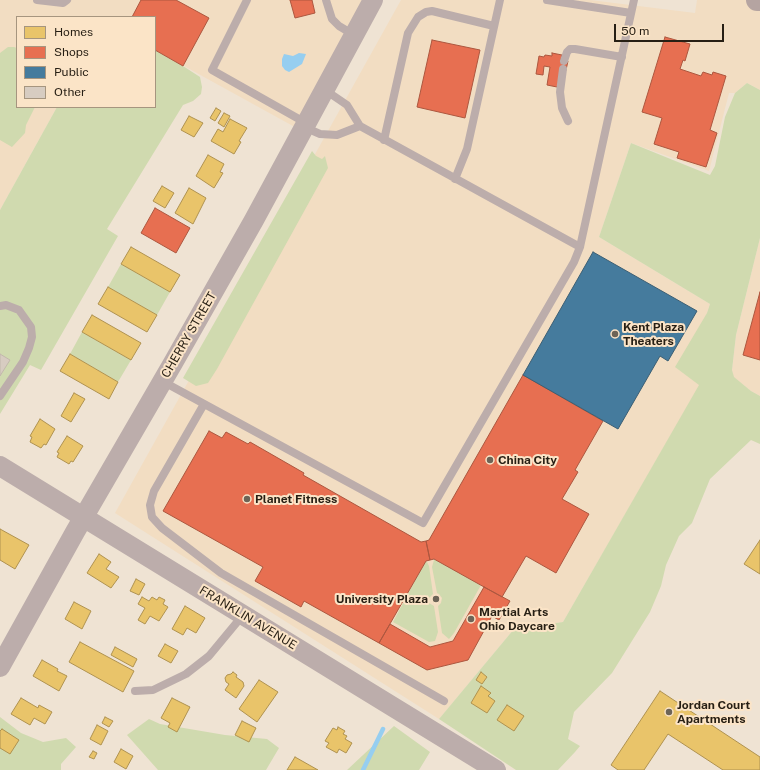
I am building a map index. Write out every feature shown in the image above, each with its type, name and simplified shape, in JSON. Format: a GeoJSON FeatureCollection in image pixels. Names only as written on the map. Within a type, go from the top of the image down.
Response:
{"type":"FeatureCollection","features":[{"type":"Feature","properties":{"kind":"street","name":"CHERRY STREET"},"geometry":{"type":"LineString","coordinates":[[0,667],[83,518],[254,220],[373,0]]}},
{"type":"Feature","properties":{"kind":"street","name":"FRANKLIN AVENUE"},"geometry":{"type":"LineString","coordinates":[[0,466],[496,770]]}},
{"type":"Feature","properties":{"kind":"lane"},"geometry":{"type":"LineString","coordinates":[[37,0],[63,3],[67,0]]}},
{"type":"Feature","properties":{"kind":"lane"},"geometry":{"type":"LineString","coordinates":[[246,0],[212,70],[320,134],[337,135],[360,126]]}},
{"type":"Feature","properties":{"kind":"lane"},"geometry":{"type":"LineString","coordinates":[[326,0],[332,19],[339,26],[354,35]]}},
{"type":"Feature","properties":{"kind":"lane"},"geometry":{"type":"LineString","coordinates":[[455,179],[467,148],[500,0]]}},
{"type":"Feature","properties":{"kind":"lane"},"geometry":{"type":"LineString","coordinates":[[547,0],[631,13]]}},
{"type":"Feature","properties":{"kind":"lane"},"geometry":{"type":"LineString","coordinates":[[162,382],[424,523],[568,274],[580,247],[634,0]]}},
{"type":"Feature","properties":{"kind":"lane"},"geometry":{"type":"LineString","coordinates":[[384,140],[408,33],[418,17],[426,12],[432,11],[494,26]]}},
{"type":"Feature","properties":{"kind":"lane"},"geometry":{"type":"LineString","coordinates":[[568,121],[562,108],[560,92],[563,65],[567,52],[570,49],[575,49],[622,57]]}},
{"type":"Feature","properties":{"kind":"lane"},"geometry":{"type":"LineString","coordinates":[[325,90],[347,105],[360,126],[580,247]]}},
{"type":"Feature","properties":{"kind":"lane"},"geometry":{"type":"LineString","coordinates":[[0,306],[6,305],[19,310],[31,327],[32,337],[23,362],[0,396]]}},
{"type":"Feature","properties":{"kind":"lane"},"geometry":{"type":"LineString","coordinates":[[204,404],[154,491],[150,505],[152,517],[162,528],[221,573],[444,701]]}},
{"type":"Feature","properties":{"kind":"lane"},"geometry":{"type":"LineString","coordinates":[[135,692],[154,690],[186,674],[209,656],[243,615]]}},
{"type":"Feature","properties":{"kind":"shaded area"},"geometry":{"type":"Polygon","coordinates":[[[0,0],[373,0],[302,131],[156,51],[156,16],[16,16],[16,108],[56,108],[0,210],[0,0]]]}},
{"type":"Feature","properties":{"kind":"shaded area"},"geometry":{"type":"Polygon","coordinates":[[[401,0],[590,0],[695,13],[697,0],[760,0],[760,90],[747,83],[735,93],[729,93],[709,171],[631,143],[599,237],[710,304],[707,313],[700,385],[563,622],[514,629],[439,719],[115,513],[401,0]]]}},
{"type":"Feature","properties":{"kind":"shaded area"},"geometry":{"type":"Polygon","coordinates":[[[760,238],[760,396],[733,377],[732,370],[736,335],[760,238]]]}},
{"type":"Feature","properties":{"kind":"green space"},"geometry":{"type":"Polygon","coordinates":[[[8,47],[16,48],[16,108],[34,108],[26,125],[25,133],[12,147],[0,140],[0,53],[8,47]]]}},
{"type":"Feature","properties":{"kind":"green space"},"geometry":{"type":"Polygon","coordinates":[[[156,51],[200,77],[202,87],[201,94],[193,101],[183,105],[107,229],[118,236],[41,370],[30,365],[0,414],[0,210],[56,108],[156,108],[156,51]]]}},
{"type":"Feature","properties":{"kind":"green space"},"geometry":{"type":"Polygon","coordinates":[[[747,83],[760,90],[760,238],[736,335],[732,370],[734,377],[751,391],[760,396],[760,444],[751,440],[710,479],[692,523],[679,536],[666,565],[661,586],[650,612],[612,673],[574,712],[568,739],[580,746],[558,770],[516,770],[439,719],[514,629],[563,622],[699,385],[675,367],[707,313],[710,304],[599,237],[631,143],[710,175],[715,166],[725,117],[735,93],[747,83]]]}},
{"type":"Feature","properties":{"kind":"green space"},"geometry":{"type":"Polygon","coordinates":[[[312,151],[316,156],[322,159],[325,156],[328,168],[217,369],[208,383],[196,386],[183,378],[312,151]]]}},
{"type":"Feature","properties":{"kind":"green space"},"geometry":{"type":"Polygon","coordinates":[[[121,264],[170,292],[157,315],[108,287],[121,264]]]}},
{"type":"Feature","properties":{"kind":"green space"},"geometry":{"type":"Polygon","coordinates":[[[82,332],[131,360],[118,382],[70,354],[82,332]]]}},
{"type":"Feature","properties":{"kind":"green space"},"geometry":{"type":"Polygon","coordinates":[[[434,560],[481,585],[454,633],[449,639],[442,633],[438,606],[441,603],[442,598],[437,593],[432,567],[434,560]]]}},
{"type":"Feature","properties":{"kind":"green space"},"geometry":{"type":"Polygon","coordinates":[[[425,562],[427,562],[429,566],[433,594],[429,598],[429,603],[434,606],[438,632],[435,641],[429,642],[393,622],[425,562]]]}},
{"type":"Feature","properties":{"kind":"green space"},"geometry":{"type":"Polygon","coordinates":[[[0,717],[21,733],[43,742],[66,738],[76,747],[61,764],[61,770],[0,770],[0,717]]]}},
{"type":"Feature","properties":{"kind":"green space"},"geometry":{"type":"Polygon","coordinates":[[[149,719],[160,724],[225,735],[267,739],[279,748],[266,770],[158,770],[127,735],[149,719]]]}},
{"type":"Feature","properties":{"kind":"green space"},"geometry":{"type":"Polygon","coordinates":[[[394,726],[430,752],[419,770],[347,770],[394,726]]]}},
{"type":"Feature","properties":{"kind":"water"},"geometry":{"type":"Polygon","coordinates":[[[299,53],[306,54],[302,64],[289,72],[285,70],[282,66],[284,54],[293,56],[299,53]]]}},
{"type":"Feature","properties":{"kind":"building: Homes"},"geometry":{"type":"Polygon","coordinates":[[[216,108],[221,111],[215,121],[210,118],[216,108]]]}},
{"type":"Feature","properties":{"kind":"building: Homes"},"geometry":{"type":"Polygon","coordinates":[[[224,113],[230,116],[224,127],[218,123],[224,113]]]}},
{"type":"Feature","properties":{"kind":"building: Homes"},"geometry":{"type":"Polygon","coordinates":[[[189,116],[203,123],[194,137],[181,130],[189,116]]]}},
{"type":"Feature","properties":{"kind":"building: Homes"},"geometry":{"type":"Polygon","coordinates":[[[230,119],[247,128],[239,141],[241,142],[234,154],[211,141],[218,129],[223,132],[230,119]]]}},
{"type":"Feature","properties":{"kind":"building: Homes"},"geometry":{"type":"Polygon","coordinates":[[[208,155],[224,164],[220,172],[223,173],[214,188],[196,176],[208,155]]]}},
{"type":"Feature","properties":{"kind":"building: Homes"},"geometry":{"type":"Polygon","coordinates":[[[162,186],[174,193],[165,208],[153,201],[162,186]]]}},
{"type":"Feature","properties":{"kind":"building: Homes"},"geometry":{"type":"Polygon","coordinates":[[[189,188],[206,198],[193,224],[175,213],[189,188]]]}},
{"type":"Feature","properties":{"kind":"building: Homes"},"geometry":{"type":"Polygon","coordinates":[[[131,247],[180,275],[170,292],[121,264],[131,247]]]}},
{"type":"Feature","properties":{"kind":"building: Homes"},"geometry":{"type":"Polygon","coordinates":[[[108,287],[157,315],[147,332],[98,304],[108,287]]]}},
{"type":"Feature","properties":{"kind":"building: Homes"},"geometry":{"type":"Polygon","coordinates":[[[92,315],[141,343],[131,360],[82,332],[92,315]]]}},
{"type":"Feature","properties":{"kind":"building: Homes"},"geometry":{"type":"Polygon","coordinates":[[[70,354],[118,382],[109,399],[60,371],[70,354]]]}},
{"type":"Feature","properties":{"kind":"building: Homes"},"geometry":{"type":"Polygon","coordinates":[[[74,393],[85,399],[71,422],[61,416],[74,393]]]}},
{"type":"Feature","properties":{"kind":"building: Homes"},"geometry":{"type":"Polygon","coordinates":[[[40,419],[55,429],[46,445],[44,444],[41,448],[30,442],[32,437],[30,436],[40,419]]]}},
{"type":"Feature","properties":{"kind":"building: Homes"},"geometry":{"type":"Polygon","coordinates":[[[67,436],[83,446],[73,462],[71,461],[69,464],[57,457],[59,453],[57,452],[67,436]]]}},
{"type":"Feature","properties":{"kind":"building: Homes"},"geometry":{"type":"Polygon","coordinates":[[[0,529],[29,545],[15,569],[0,560],[0,529]]]}},
{"type":"Feature","properties":{"kind":"building: Homes"},"geometry":{"type":"Polygon","coordinates":[[[760,540],[760,574],[744,564],[760,540]]]}},
{"type":"Feature","properties":{"kind":"building: Homes"},"geometry":{"type":"Polygon","coordinates":[[[99,554],[111,562],[106,569],[119,577],[111,588],[87,573],[99,554]]]}},
{"type":"Feature","properties":{"kind":"building: Homes"},"geometry":{"type":"Polygon","coordinates":[[[136,579],[145,584],[139,595],[130,591],[136,579]]]}},
{"type":"Feature","properties":{"kind":"building: Homes"},"geometry":{"type":"Polygon","coordinates":[[[142,597],[149,601],[152,597],[157,600],[159,597],[165,600],[163,604],[168,607],[159,621],[150,616],[145,624],[138,620],[145,608],[138,604],[142,597]]]}},
{"type":"Feature","properties":{"kind":"building: Homes"},"geometry":{"type":"Polygon","coordinates":[[[74,602],[91,611],[82,629],[65,619],[74,602]]]}},
{"type":"Feature","properties":{"kind":"building: Homes"},"geometry":{"type":"Polygon","coordinates":[[[185,606],[205,618],[196,633],[187,628],[183,635],[172,629],[185,606]]]}},
{"type":"Feature","properties":{"kind":"building: Homes"},"geometry":{"type":"Polygon","coordinates":[[[80,642],[134,671],[123,692],[69,662],[80,642]]]}},
{"type":"Feature","properties":{"kind":"building: Homes"},"geometry":{"type":"Polygon","coordinates":[[[165,644],[178,651],[171,663],[158,656],[165,644]]]}},
{"type":"Feature","properties":{"kind":"building: Homes"},"geometry":{"type":"Polygon","coordinates":[[[115,647],[137,659],[133,667],[111,655],[115,647]]]}},
{"type":"Feature","properties":{"kind":"building: Homes"},"geometry":{"type":"Polygon","coordinates":[[[42,660],[67,676],[59,691],[33,676],[42,660]]]}},
{"type":"Feature","properties":{"kind":"building: Homes"},"geometry":{"type":"Polygon","coordinates":[[[233,672],[237,675],[236,677],[243,682],[244,686],[236,698],[225,690],[229,684],[226,682],[225,678],[233,672]]]}},
{"type":"Feature","properties":{"kind":"building: Homes"},"geometry":{"type":"Polygon","coordinates":[[[481,672],[487,677],[482,684],[476,680],[481,672]]]}},
{"type":"Feature","properties":{"kind":"building: Homes"},"geometry":{"type":"Polygon","coordinates":[[[259,680],[278,692],[257,722],[239,709],[259,680]]]}},
{"type":"Feature","properties":{"kind":"building: Homes"},"geometry":{"type":"Polygon","coordinates":[[[481,686],[491,693],[488,696],[495,701],[487,713],[471,703],[481,686]]]}},
{"type":"Feature","properties":{"kind":"building: Homes","name":"Jordan Court Apartments"},"geometry":{"type":"Polygon","coordinates":[[[660,691],[760,757],[760,770],[723,770],[668,734],[644,770],[618,770],[611,765],[660,691]]]}},
{"type":"Feature","properties":{"kind":"building: Homes"},"geometry":{"type":"Polygon","coordinates":[[[21,698],[38,708],[39,705],[52,712],[45,724],[34,718],[30,725],[11,714],[21,698]]]}},
{"type":"Feature","properties":{"kind":"building: Homes"},"geometry":{"type":"Polygon","coordinates":[[[172,698],[190,707],[177,732],[168,727],[170,723],[161,718],[172,698]]]}},
{"type":"Feature","properties":{"kind":"building: Homes"},"geometry":{"type":"Polygon","coordinates":[[[507,705],[524,716],[514,731],[497,720],[507,705]]]}},
{"type":"Feature","properties":{"kind":"building: Homes"},"geometry":{"type":"Polygon","coordinates":[[[105,717],[113,721],[109,727],[102,723],[105,717]]]}},
{"type":"Feature","properties":{"kind":"building: Homes"},"geometry":{"type":"Polygon","coordinates":[[[242,721],[256,728],[249,742],[235,735],[242,721]]]}},
{"type":"Feature","properties":{"kind":"building: Homes"},"geometry":{"type":"Polygon","coordinates":[[[97,725],[108,731],[101,745],[90,739],[97,725]]]}},
{"type":"Feature","properties":{"kind":"building: Homes"},"geometry":{"type":"Polygon","coordinates":[[[338,727],[345,731],[343,734],[347,736],[345,739],[352,743],[346,753],[339,749],[337,753],[326,747],[329,743],[325,741],[333,728],[337,730],[338,727]]]}},
{"type":"Feature","properties":{"kind":"building: Homes"},"geometry":{"type":"Polygon","coordinates":[[[2,729],[19,740],[10,754],[0,748],[0,731],[2,729]]]}},
{"type":"Feature","properties":{"kind":"building: Homes"},"geometry":{"type":"Polygon","coordinates":[[[121,749],[133,756],[126,769],[114,762],[121,749]]]}},
{"type":"Feature","properties":{"kind":"building: Homes"},"geometry":{"type":"Polygon","coordinates":[[[93,751],[97,753],[94,759],[89,757],[93,751]]]}},
{"type":"Feature","properties":{"kind":"building: Homes"},"geometry":{"type":"Polygon","coordinates":[[[295,757],[318,770],[287,770],[295,757]]]}},
{"type":"Feature","properties":{"kind":"building: Shops"},"geometry":{"type":"Polygon","coordinates":[[[141,0],[176,0],[209,18],[183,66],[156,51],[156,16],[133,16],[141,0]]]}},
{"type":"Feature","properties":{"kind":"building: Shops"},"geometry":{"type":"Polygon","coordinates":[[[290,0],[312,0],[315,13],[295,18],[290,0]]]}},
{"type":"Feature","properties":{"kind":"building: Shops"},"geometry":{"type":"Polygon","coordinates":[[[665,37],[690,44],[685,61],[683,60],[680,69],[701,76],[703,72],[712,75],[713,72],[726,76],[710,130],[717,133],[706,167],[677,158],[679,152],[654,144],[662,118],[642,112],[665,37]]]}},
{"type":"Feature","properties":{"kind":"building: Shops"},"geometry":{"type":"Polygon","coordinates":[[[432,40],[480,50],[465,118],[417,107],[432,40]]]}},
{"type":"Feature","properties":{"kind":"building: Shops"},"geometry":{"type":"Polygon","coordinates":[[[552,53],[562,55],[561,60],[568,61],[566,70],[557,87],[547,85],[550,67],[544,66],[543,75],[536,74],[539,56],[552,56],[552,53]]]}},
{"type":"Feature","properties":{"kind":"building: Shops"},"geometry":{"type":"Polygon","coordinates":[[[155,208],[190,228],[176,253],[141,233],[155,208]]]}},
{"type":"Feature","properties":{"kind":"building: Shops"},"geometry":{"type":"Polygon","coordinates":[[[760,292],[760,360],[743,355],[760,292]]]}},
{"type":"Feature","properties":{"kind":"building: Shops"},"geometry":{"type":"Polygon","coordinates":[[[523,375],[603,421],[575,470],[578,472],[562,499],[589,514],[556,573],[526,556],[502,597],[434,559],[430,560],[426,541],[429,540],[523,375]]]}},
{"type":"Feature","properties":{"kind":"building: Shops"},"geometry":{"type":"Polygon","coordinates":[[[209,431],[222,438],[226,432],[248,444],[250,442],[304,473],[303,475],[421,542],[426,541],[430,560],[426,561],[379,643],[304,601],[301,607],[255,581],[263,567],[163,511],[209,431]]]}},
{"type":"Feature","properties":{"kind":"building: Shops"},"geometry":{"type":"Polygon","coordinates":[[[484,587],[510,601],[499,620],[492,616],[468,660],[427,670],[379,643],[390,624],[430,647],[453,641],[484,587]]]}},
{"type":"Feature","properties":{"kind":"building: Public","name":"Kent Plaza Theaters"},"geometry":{"type":"Polygon","coordinates":[[[593,252],[697,311],[668,361],[660,356],[618,429],[523,375],[593,252]]]}},
{"type":"Feature","properties":{"kind":"building: Other"},"geometry":{"type":"Polygon","coordinates":[[[0,354],[10,360],[0,376],[0,354]]]}},
{"type":"Feature","properties":{"kind":"waterway"},"geometry":{"type":"LineString","coordinates":[[363,770],[383,729]]}},
{"type":"Feature","properties":{"kind":"place","name":"Kent Plaza Theaters"},"geometry":{"type":"Point","coordinates":[615,334]}},
{"type":"Feature","properties":{"kind":"place","name":"China City"},"geometry":{"type":"Point","coordinates":[490,460]}},
{"type":"Feature","properties":{"kind":"place","name":"Planet Fitness"},"geometry":{"type":"Point","coordinates":[247,499]}},
{"type":"Feature","properties":{"kind":"place","name":"University Plaza"},"geometry":{"type":"Point","coordinates":[436,599]}},
{"type":"Feature","properties":{"kind":"place","name":"Martial Arts Ohio Daycare"},"geometry":{"type":"Point","coordinates":[471,619]}},
{"type":"Feature","properties":{"kind":"place","name":"Jordan Court Apartments"},"geometry":{"type":"Point","coordinates":[669,712]}}]}
